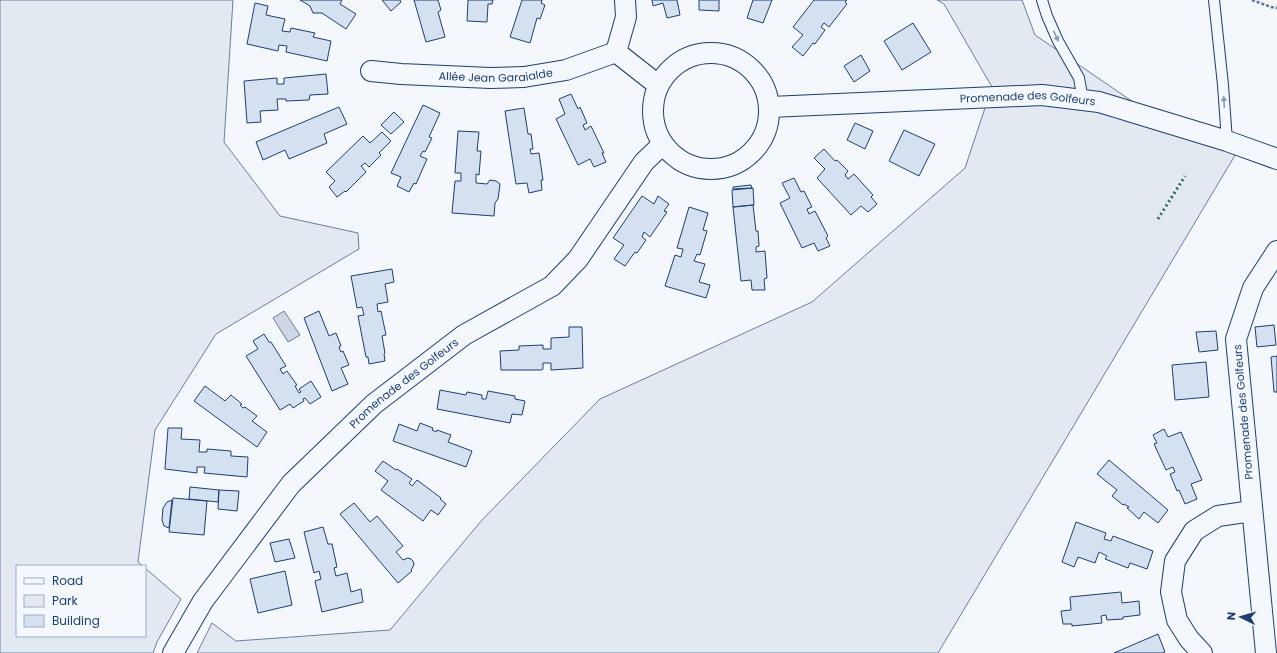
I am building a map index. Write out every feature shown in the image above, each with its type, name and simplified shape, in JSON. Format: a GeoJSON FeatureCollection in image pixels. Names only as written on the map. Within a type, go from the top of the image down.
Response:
{"type":"FeatureCollection","features":[{"type":"Feature","properties":{"kind":"street"},"geometry":{"type":"LineString","coordinates":[[625,0],[626,17],[616,52],[658,85]]}},
{"type":"Feature","properties":{"kind":"street","name":"Allée Jean Garaialde"},"geometry":{"type":"LineString","coordinates":[[371,71],[490,78],[524,77],[566,70],[616,52]]}},
{"type":"Feature","properties":{"kind":"street"},"geometry":{"type":"LineString","coordinates":[[712,52],[733,56],[752,68],[765,86],[770,107],[766,132],[756,148],[752,153],[730,166],[705,169],[681,161],[663,144],[654,125],[653,105],[658,85],[672,67],[690,56],[712,52]]}},
{"type":"Feature","properties":{"kind":"street","name":"Promenade des Golfeurs"},"geometry":{"type":"LineString","coordinates":[[770,107],[1042,95],[1099,102],[1226,141],[1277,159]]}},
{"type":"Feature","properties":{"kind":"street","name":"Promenade des Golfeurs"},"geometry":{"type":"LineString","coordinates":[[173,653],[203,600],[292,484],[374,404],[464,335],[552,286],[578,259],[644,162],[663,144]]}},
{"type":"Feature","properties":{"kind":"street","name":"Promenade des Golfeurs"},"geometry":{"type":"LineString","coordinates":[[1266,653],[1236,338],[1253,288],[1277,251]]}},
{"type":"Feature","properties":{"kind":"street"},"geometry":{"type":"LineString","coordinates":[[1202,653],[1188,639],[1177,620],[1172,592],[1175,561],[1194,531],[1218,516],[1252,512]]}},
{"type":"Feature","properties":{"kind":"lane"},"geometry":{"type":"LineString","coordinates":[[1042,0],[1058,41],[1079,78],[1083,100]]}},
{"type":"Feature","properties":{"kind":"lane"},"geometry":{"type":"LineString","coordinates":[[1214,0],[1223,85],[1226,141]]}},
{"type":"Feature","properties":{"kind":"path"},"geometry":{"type":"LineString","coordinates":[[1252,0],[1271,8],[1277,8]]}},
{"type":"Feature","properties":{"kind":"green space"},"geometry":{"type":"Polygon","coordinates":[[[0,0],[233,0],[224,142],[280,216],[358,233],[359,249],[216,334],[155,430],[138,562],[142,565],[16,565],[16,637],[146,637],[146,569],[181,599],[157,642],[153,653],[0,653],[0,0]]]}},
{"type":"Feature","properties":{"kind":"green space"},"geometry":{"type":"Polygon","coordinates":[[[937,0],[1022,0],[1035,35],[1161,121],[1237,152],[938,653],[197,653],[212,623],[236,641],[390,630],[482,520],[600,399],[812,302],[965,168],[992,87],[944,4],[937,0]]]}},
{"type":"Feature","properties":{"kind":"shaded area"},"geometry":{"type":"Polygon","coordinates":[[[284,311],[300,335],[288,342],[273,318],[284,311]]]}},
{"type":"Feature","properties":{"kind":"building"},"geometry":{"type":"Polygon","coordinates":[[[300,0],[342,0],[340,4],[356,14],[346,29],[322,13],[313,13],[310,6],[300,0]]]}},
{"type":"Feature","properties":{"kind":"building"},"geometry":{"type":"Polygon","coordinates":[[[382,0],[400,0],[401,2],[391,11],[382,0]]]}},
{"type":"Feature","properties":{"kind":"building"},"geometry":{"type":"Polygon","coordinates":[[[414,0],[438,0],[441,10],[438,12],[445,37],[426,42],[414,0]]]}},
{"type":"Feature","properties":{"kind":"building"},"geometry":{"type":"Polygon","coordinates":[[[468,0],[493,0],[492,4],[488,4],[487,22],[467,21],[468,0]]]}},
{"type":"Feature","properties":{"kind":"building"},"geometry":{"type":"Polygon","coordinates":[[[522,0],[542,0],[541,3],[545,5],[540,19],[537,18],[530,43],[510,37],[522,0]]]}},
{"type":"Feature","properties":{"kind":"building"},"geometry":{"type":"Polygon","coordinates":[[[652,0],[677,0],[680,15],[667,18],[663,3],[653,6],[652,0]]]}},
{"type":"Feature","properties":{"kind":"building"},"geometry":{"type":"Polygon","coordinates":[[[699,0],[719,0],[719,11],[699,10],[699,0]]]}},
{"type":"Feature","properties":{"kind":"building"},"geometry":{"type":"Polygon","coordinates":[[[753,0],[772,0],[763,23],[747,18],[753,0]]]}},
{"type":"Feature","properties":{"kind":"building"},"geometry":{"type":"Polygon","coordinates":[[[814,0],[847,0],[845,2],[847,4],[829,27],[824,23],[821,27],[825,30],[815,44],[813,43],[803,56],[792,47],[803,35],[793,27],[814,0]]]}},
{"type":"Feature","properties":{"kind":"building"},"geometry":{"type":"Polygon","coordinates":[[[255,3],[268,6],[266,15],[285,19],[282,31],[290,32],[291,28],[315,33],[313,37],[331,41],[327,61],[286,52],[287,46],[279,45],[278,51],[247,44],[255,3]]]}},
{"type":"Feature","properties":{"kind":"building"},"geometry":{"type":"Polygon","coordinates":[[[913,23],[931,52],[902,70],[884,41],[913,23]]]}},
{"type":"Feature","properties":{"kind":"building"},"geometry":{"type":"Polygon","coordinates":[[[861,55],[870,71],[854,82],[844,66],[861,55]]]}},
{"type":"Feature","properties":{"kind":"building"},"geometry":{"type":"Polygon","coordinates":[[[326,74],[328,94],[310,95],[309,100],[286,101],[286,99],[277,99],[278,110],[260,111],[261,122],[247,123],[244,81],[277,78],[277,84],[284,84],[284,78],[326,74]]]}},
{"type":"Feature","properties":{"kind":"building"},"geometry":{"type":"Polygon","coordinates":[[[571,94],[578,109],[580,107],[587,123],[583,125],[585,130],[591,126],[604,153],[602,153],[606,162],[594,167],[590,159],[578,165],[556,119],[565,114],[559,99],[571,94]]]}},
{"type":"Feature","properties":{"kind":"building"},"geometry":{"type":"Polygon","coordinates":[[[423,105],[440,113],[429,137],[432,138],[425,152],[423,151],[420,156],[427,159],[416,184],[414,183],[409,192],[397,186],[401,177],[391,173],[423,105]]]}},
{"type":"Feature","properties":{"kind":"building"},"geometry":{"type":"Polygon","coordinates":[[[339,107],[347,124],[324,134],[327,143],[289,159],[285,150],[263,160],[256,142],[339,107]]]}},
{"type":"Feature","properties":{"kind":"building"},"geometry":{"type":"Polygon","coordinates":[[[524,108],[528,134],[531,134],[533,149],[530,149],[531,154],[539,153],[543,180],[541,180],[542,190],[529,193],[527,183],[516,184],[505,111],[524,108]]]}},
{"type":"Feature","properties":{"kind":"building"},"geometry":{"type":"Polygon","coordinates":[[[394,112],[404,122],[391,134],[381,125],[394,112]]]}},
{"type":"Feature","properties":{"kind":"building"},"geometry":{"type":"Polygon","coordinates":[[[855,123],[873,131],[865,149],[847,140],[855,123]]]}},
{"type":"Feature","properties":{"kind":"building"},"geometry":{"type":"Polygon","coordinates":[[[904,130],[935,144],[919,176],[889,161],[904,130]]]}},
{"type":"Feature","properties":{"kind":"building"},"geometry":{"type":"Polygon","coordinates":[[[458,131],[479,132],[477,151],[481,151],[479,175],[476,174],[476,183],[487,184],[490,180],[496,181],[500,184],[498,199],[495,203],[494,216],[452,213],[455,181],[461,181],[461,173],[455,173],[458,131]]]}},
{"type":"Feature","properties":{"kind":"building"},"geometry":{"type":"Polygon","coordinates":[[[382,132],[391,141],[379,153],[381,155],[369,167],[365,163],[361,166],[366,172],[346,192],[345,191],[337,197],[329,187],[335,181],[326,172],[363,136],[370,143],[382,132]]]}},
{"type":"Feature","properties":{"kind":"building"},"geometry":{"type":"Polygon","coordinates":[[[824,149],[835,161],[837,160],[848,171],[845,175],[848,179],[854,174],[873,195],[871,197],[877,204],[868,212],[861,206],[851,215],[817,178],[825,169],[814,158],[824,149]]]}},
{"type":"Feature","properties":{"kind":"building"},"geometry":{"type":"Polygon","coordinates":[[[794,178],[801,192],[804,191],[812,207],[807,209],[809,214],[815,211],[828,236],[826,238],[830,246],[818,251],[814,243],[802,248],[780,203],[790,198],[782,183],[794,178]]]}},
{"type":"Feature","properties":{"kind":"building"},"geometry":{"type":"Polygon","coordinates":[[[751,185],[752,188],[733,189],[733,187],[751,185]]]}},
{"type":"Feature","properties":{"kind":"building"},"geometry":{"type":"Polygon","coordinates":[[[753,188],[754,205],[733,207],[732,190],[753,188]]]}},
{"type":"Feature","properties":{"kind":"building"},"geometry":{"type":"Polygon","coordinates":[[[642,196],[654,204],[658,196],[669,204],[664,211],[667,212],[650,237],[644,232],[642,237],[646,240],[625,266],[614,259],[624,245],[613,238],[642,196]]]}},
{"type":"Feature","properties":{"kind":"building"},"geometry":{"type":"Polygon","coordinates":[[[753,205],[759,246],[756,247],[756,252],[765,251],[767,278],[764,279],[765,290],[752,290],[751,280],[741,281],[733,207],[753,205]]]}},
{"type":"Feature","properties":{"kind":"building"},"geometry":{"type":"Polygon","coordinates":[[[689,207],[708,213],[703,230],[707,231],[700,255],[697,254],[694,261],[705,264],[699,282],[710,285],[706,298],[665,286],[675,255],[681,257],[683,249],[677,248],[689,207]]]}},
{"type":"Feature","properties":{"kind":"building"},"geometry":{"type":"Polygon","coordinates":[[[392,269],[394,282],[385,284],[388,302],[377,304],[378,312],[381,311],[386,335],[382,336],[385,361],[369,364],[368,357],[366,357],[358,316],[364,315],[362,307],[357,308],[351,276],[392,269]]]}},
{"type":"Feature","properties":{"kind":"building"},"geometry":{"type":"Polygon","coordinates":[[[319,311],[329,336],[336,333],[341,346],[339,347],[341,352],[343,351],[349,365],[341,368],[348,384],[332,391],[304,318],[319,311]]]}},
{"type":"Feature","properties":{"kind":"building"},"geometry":{"type":"Polygon","coordinates":[[[1274,325],[1276,345],[1257,347],[1255,327],[1274,325]]]}},
{"type":"Feature","properties":{"kind":"building"},"geometry":{"type":"Polygon","coordinates":[[[569,327],[582,327],[583,368],[551,370],[551,363],[543,363],[543,369],[541,370],[501,370],[500,351],[519,350],[519,346],[543,345],[543,349],[551,349],[551,338],[569,337],[569,327]]]}},
{"type":"Feature","properties":{"kind":"building"},"geometry":{"type":"Polygon","coordinates":[[[1216,331],[1218,350],[1199,352],[1196,332],[1216,331]]]}},
{"type":"Feature","properties":{"kind":"building"},"geometry":{"type":"Polygon","coordinates":[[[264,334],[269,342],[271,342],[286,366],[280,369],[283,374],[287,371],[297,385],[295,386],[299,393],[301,392],[299,389],[311,381],[321,397],[310,404],[305,398],[303,399],[304,401],[293,408],[290,404],[280,410],[246,356],[258,349],[253,341],[264,334]]]}},
{"type":"Feature","properties":{"kind":"building"},"geometry":{"type":"Polygon","coordinates":[[[1277,356],[1277,392],[1274,392],[1271,357],[1277,356]]]}},
{"type":"Feature","properties":{"kind":"building"},"geometry":{"type":"Polygon","coordinates":[[[1206,362],[1209,397],[1175,400],[1172,365],[1206,362]]]}},
{"type":"Feature","properties":{"kind":"building"},"geometry":{"type":"Polygon","coordinates":[[[205,386],[225,401],[231,395],[242,404],[240,405],[243,408],[245,407],[257,416],[252,421],[267,432],[257,447],[194,401],[205,386]]]}},
{"type":"Feature","properties":{"kind":"building"},"geometry":{"type":"Polygon","coordinates":[[[440,390],[466,395],[467,392],[482,395],[482,399],[486,399],[488,391],[515,396],[515,399],[525,401],[522,415],[512,414],[510,423],[437,409],[440,390]]]}},
{"type":"Feature","properties":{"kind":"building"},"geometry":{"type":"Polygon","coordinates":[[[420,423],[433,428],[432,430],[436,432],[437,430],[451,435],[448,442],[472,451],[466,467],[393,441],[399,424],[417,431],[420,423]]]}},
{"type":"Feature","properties":{"kind":"building"},"geometry":{"type":"Polygon","coordinates":[[[168,428],[182,428],[181,439],[200,440],[199,452],[207,452],[207,449],[231,451],[231,456],[248,457],[247,477],[204,473],[205,467],[197,467],[197,473],[165,469],[168,428]]]}},
{"type":"Feature","properties":{"kind":"building"},"geometry":{"type":"Polygon","coordinates":[[[1164,429],[1168,437],[1181,432],[1202,480],[1191,484],[1197,499],[1185,504],[1179,490],[1177,491],[1170,474],[1175,472],[1173,467],[1166,470],[1154,444],[1157,443],[1153,435],[1164,429]]]}},
{"type":"Feature","properties":{"kind":"building"},"geometry":{"type":"Polygon","coordinates":[[[1109,460],[1168,510],[1158,523],[1144,512],[1139,519],[1127,508],[1129,507],[1124,504],[1123,505],[1112,496],[1117,490],[1097,474],[1109,460]]]}},
{"type":"Feature","properties":{"kind":"building"},"geometry":{"type":"Polygon","coordinates":[[[383,461],[412,479],[409,483],[412,486],[417,480],[441,498],[440,499],[446,504],[438,515],[431,510],[423,521],[381,490],[388,481],[375,471],[383,461]]]}},
{"type":"Feature","properties":{"kind":"building"},"geometry":{"type":"Polygon","coordinates":[[[190,487],[219,490],[218,502],[189,499],[190,487]]]}},
{"type":"Feature","properties":{"kind":"building"},"geometry":{"type":"Polygon","coordinates":[[[219,490],[239,491],[237,511],[218,509],[219,490]]]}},
{"type":"Feature","properties":{"kind":"building"},"geometry":{"type":"Polygon","coordinates":[[[173,498],[207,501],[204,535],[169,532],[173,498]]]}},
{"type":"Feature","properties":{"kind":"building"},"geometry":{"type":"Polygon","coordinates":[[[172,500],[169,528],[164,526],[162,520],[163,508],[167,502],[172,500]]]}},
{"type":"Feature","properties":{"kind":"building"},"geometry":{"type":"Polygon","coordinates":[[[354,503],[370,522],[377,516],[403,546],[396,552],[403,560],[408,558],[413,561],[414,565],[411,570],[412,571],[398,583],[340,514],[354,503]]]}},
{"type":"Feature","properties":{"kind":"building"},"geometry":{"type":"Polygon","coordinates":[[[1076,522],[1106,533],[1104,539],[1111,541],[1113,536],[1153,551],[1147,569],[1130,563],[1128,568],[1105,559],[1107,556],[1099,552],[1095,563],[1078,557],[1074,567],[1062,562],[1076,522]]]}},
{"type":"Feature","properties":{"kind":"building"},"geometry":{"type":"Polygon","coordinates":[[[323,527],[328,544],[332,544],[337,567],[334,568],[336,576],[347,573],[351,592],[361,589],[363,602],[322,612],[315,581],[321,579],[319,571],[314,573],[304,532],[323,527]]]}},
{"type":"Feature","properties":{"kind":"building"},"geometry":{"type":"Polygon","coordinates":[[[289,539],[295,558],[275,562],[270,543],[289,539]]]}},
{"type":"Feature","properties":{"kind":"building"},"geometry":{"type":"Polygon","coordinates":[[[285,571],[292,605],[258,613],[250,579],[285,571]]]}},
{"type":"Feature","properties":{"kind":"building"},"geometry":{"type":"Polygon","coordinates":[[[1121,592],[1122,603],[1139,601],[1140,615],[1123,617],[1123,619],[1107,620],[1106,615],[1101,616],[1102,623],[1072,626],[1072,624],[1063,624],[1061,611],[1071,610],[1070,597],[1121,592]]]}},
{"type":"Feature","properties":{"kind":"building"},"geometry":{"type":"Polygon","coordinates":[[[1158,634],[1165,652],[1114,653],[1158,634]]]}},
{"type":"Feature","properties":{"kind":"hedge"},"geometry":{"type":"LineString","coordinates":[[1158,219],[1185,176]]}}]}
